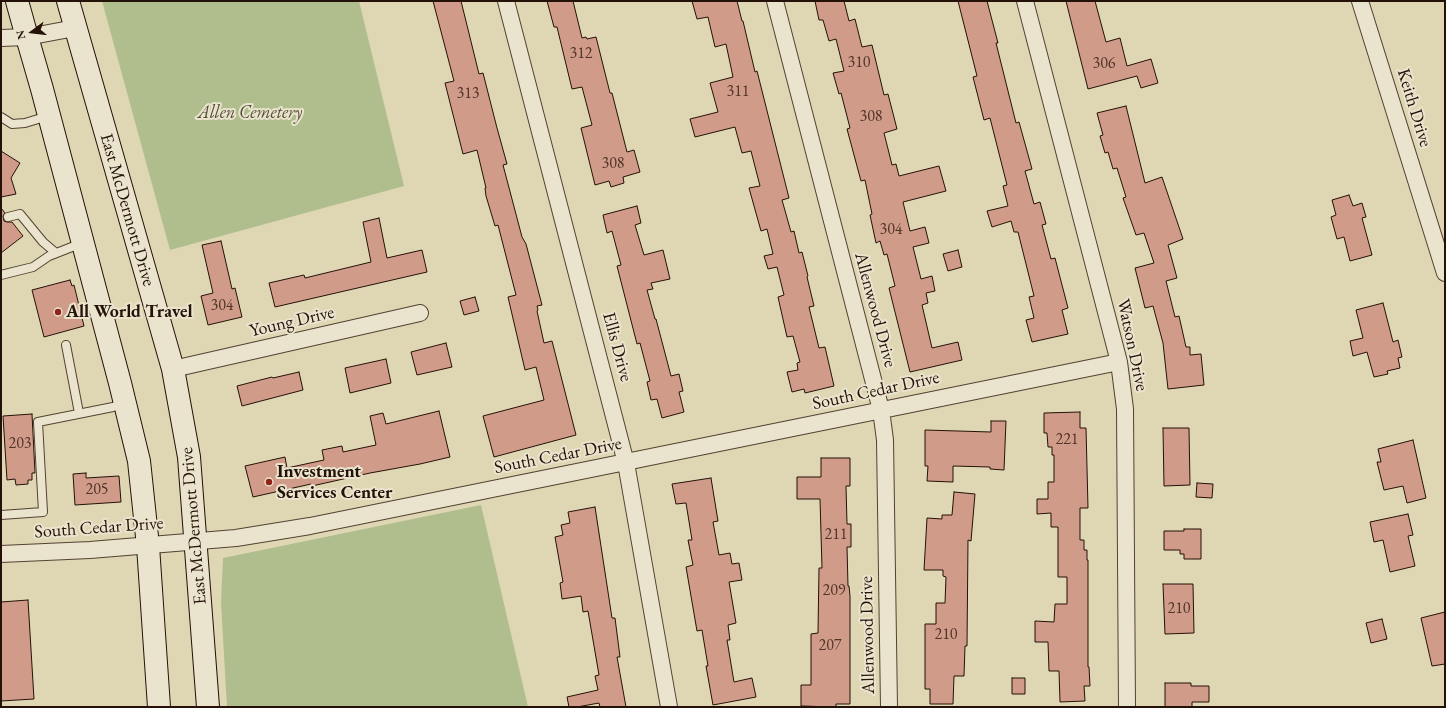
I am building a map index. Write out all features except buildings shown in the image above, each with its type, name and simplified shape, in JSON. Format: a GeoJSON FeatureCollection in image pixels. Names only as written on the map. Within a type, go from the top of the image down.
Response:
{"type":"FeatureCollection","features":[{"type":"Feature","properties":{"kind":"main road"},"geometry":{"type":"LineString","coordinates":[[17,1],[83,243],[139,461],[148,546],[159,707]]}},
{"type":"Feature","properties":{"kind":"main road","name":"East McDermott Drive"},"geometry":{"type":"LineString","coordinates":[[68,1],[172,369],[189,457],[208,707]]}},
{"type":"Feature","properties":{"kind":"street","name":"Ellis Drive"},"geometry":{"type":"LineString","coordinates":[[506,1],[626,463],[669,707]]}},
{"type":"Feature","properties":{"kind":"street","name":"Allenwood Drive"},"geometry":{"type":"LineString","coordinates":[[775,1],[881,410],[885,440],[889,707]]}},
{"type":"Feature","properties":{"kind":"street","name":"Watson Drive"},"geometry":{"type":"LineString","coordinates":[[1025,1],[1118,362],[1125,409],[1126,707]]}},
{"type":"Feature","properties":{"kind":"street","name":"Keith Drive"},"geometry":{"type":"LineString","coordinates":[[1360,1],[1445,273]]}},
{"type":"Feature","properties":{"kind":"street"},"geometry":{"type":"LineString","coordinates":[[1,38],[26,37],[75,28]]}},
{"type":"Feature","properties":{"kind":"street","name":"Young Drive"},"geometry":{"type":"LineString","coordinates":[[172,369],[420,313]]}},
{"type":"Feature","properties":{"kind":"street","name":"South Cedar Drive"},"geometry":{"type":"LineString","coordinates":[[1,554],[148,546],[236,538],[310,526],[1118,362]]}},
{"type":"Feature","properties":{"kind":"lane"},"geometry":{"type":"LineString","coordinates":[[1,117],[12,124],[25,123],[49,115]]}},
{"type":"Feature","properties":{"kind":"lane"},"geometry":{"type":"LineString","coordinates":[[8,217],[20,214],[43,242],[56,253]]}},
{"type":"Feature","properties":{"kind":"lane"},"geometry":{"type":"LineString","coordinates":[[1,275],[33,267],[49,256],[83,243]]}},
{"type":"Feature","properties":{"kind":"lane"},"geometry":{"type":"LineString","coordinates":[[66,345],[79,413]]}},
{"type":"Feature","properties":{"kind":"lane"},"geometry":{"type":"LineString","coordinates":[[1,515],[43,512],[38,422],[113,407],[125,403]]}},
{"type":"Feature","properties":{"kind":"green space","name":"Allen Cemetery"},"geometry":{"type":"Polygon","coordinates":[[[102,1],[359,1],[404,186],[170,250],[102,1]]]}},
{"type":"Feature","properties":{"kind":"green space"},"geometry":{"type":"Polygon","coordinates":[[[481,505],[528,707],[227,707],[221,602],[223,558],[481,505]]]}},
{"type":"Feature","properties":{"kind":"place","name":"All World Travel"},"geometry":{"type":"Point","coordinates":[58,312]}},
{"type":"Feature","properties":{"kind":"place","name":"Investment Services Center"},"geometry":{"type":"Point","coordinates":[269,482]}}]}
